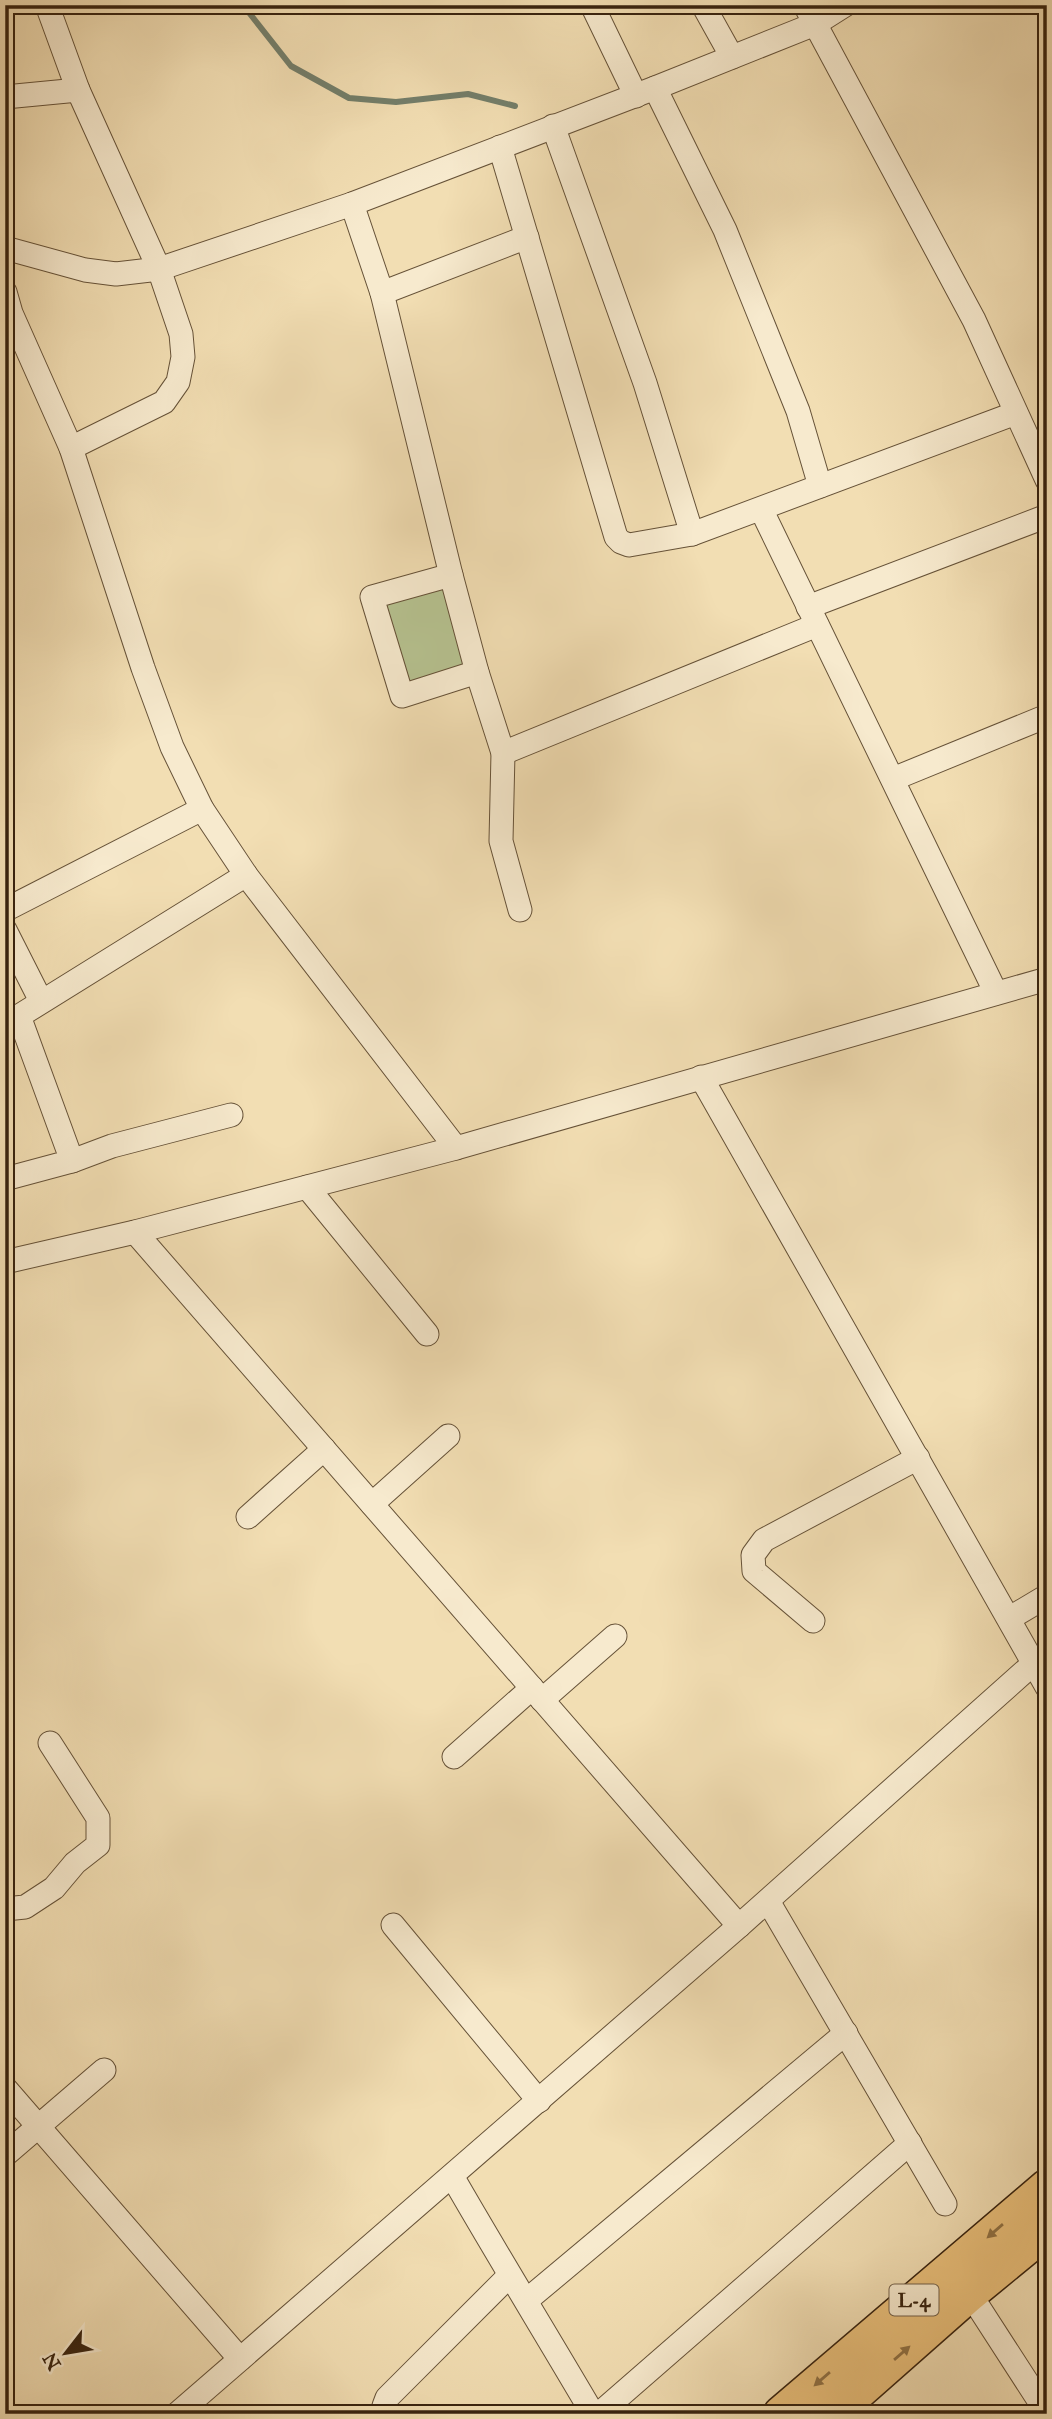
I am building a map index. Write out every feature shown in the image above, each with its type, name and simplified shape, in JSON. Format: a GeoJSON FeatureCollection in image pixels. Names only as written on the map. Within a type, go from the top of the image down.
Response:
{"type":"FeatureCollection","features":[{"type":"Feature","properties":{"kind":"main road","name":"L-4"},"geometry":{"type":"LineString","coordinates":[[833,2414],[1047,2187]]}},
{"type":"Feature","properties":{"kind":"main road","name":"L-4"},"geometry":{"type":"LineString","coordinates":[[781,2414],[961,2280],[1047,2230]]}},
{"type":"Feature","properties":{"kind":"street"},"geometry":{"type":"LineString","coordinates":[[47,5],[78,90],[159,270],[181,334],[183,358],[178,382],[164,402],[71,448]]}},
{"type":"Feature","properties":{"kind":"street"},"geometry":{"type":"LineString","coordinates":[[592,5],[646,92],[724,230],[798,411],[820,486]]}},
{"type":"Feature","properties":{"kind":"street"},"geometry":{"type":"LineString","coordinates":[[703,5],[732,57]]}},
{"type":"Feature","properties":{"kind":"street"},"geometry":{"type":"LineString","coordinates":[[5,247],[85,270],[116,274],[159,270],[352,204],[646,92],[732,57],[810,14],[845,5]]}},
{"type":"Feature","properties":{"kind":"street"},"geometry":{"type":"LineString","coordinates":[[810,14],[974,320],[1047,480]]}},
{"type":"Feature","properties":{"kind":"street"},"geometry":{"type":"LineString","coordinates":[[5,97],[78,90]]}},
{"type":"Feature","properties":{"kind":"street"},"geometry":{"type":"LineString","coordinates":[[553,126],[645,383],[692,534]]}},
{"type":"Feature","properties":{"kind":"street"},"geometry":{"type":"LineString","coordinates":[[500,146],[617,537],[621,542],[629,545],[692,534],[1016,413]]}},
{"type":"Feature","properties":{"kind":"street"},"geometry":{"type":"LineString","coordinates":[[352,204],[382,293],[451,575],[503,754],[501,841],[520,910]]}},
{"type":"Feature","properties":{"kind":"street"},"geometry":{"type":"LineString","coordinates":[[382,293],[527,237]]}},
{"type":"Feature","properties":{"kind":"street"},"geometry":{"type":"LineString","coordinates":[[7,307],[71,448],[143,668],[172,747],[202,809],[246,875],[456,1148]]}},
{"type":"Feature","properties":{"kind":"street"},"geometry":{"type":"LineString","coordinates":[[761,509],[996,993]]}},
{"type":"Feature","properties":{"kind":"street"},"geometry":{"type":"LineString","coordinates":[[503,754],[813,616],[1047,516]]}},
{"type":"Feature","properties":{"kind":"street"},"geometry":{"type":"LineString","coordinates":[[451,575],[372,597],[402,696],[477,672]]}},
{"type":"Feature","properties":{"kind":"street"},"geometry":{"type":"LineString","coordinates":[[893,779],[1047,716]]}},
{"type":"Feature","properties":{"kind":"street"},"geometry":{"type":"LineString","coordinates":[[5,910],[202,809]]}},
{"type":"Feature","properties":{"kind":"street"},"geometry":{"type":"LineString","coordinates":[[72,1161],[12,1018],[246,875]]}},
{"type":"Feature","properties":{"kind":"street"},"geometry":{"type":"LineString","coordinates":[[5,930],[41,1001]]}},
{"type":"Feature","properties":{"kind":"street"},"geometry":{"type":"LineString","coordinates":[[5,1262],[135,1232],[456,1148],[1047,979]]}},
{"type":"Feature","properties":{"kind":"street"},"geometry":{"type":"LineString","coordinates":[[701,1077],[1047,1686]]}},
{"type":"Feature","properties":{"kind":"street"},"geometry":{"type":"LineString","coordinates":[[5,1180],[72,1161],[112,1146],[231,1115]]}},
{"type":"Feature","properties":{"kind":"street"},"geometry":{"type":"LineString","coordinates":[[307,1187],[427,1334]]}},
{"type":"Feature","properties":{"kind":"street"},"geometry":{"type":"LineString","coordinates":[[135,1232],[739,1926]]}},
{"type":"Feature","properties":{"kind":"street"},"geometry":{"type":"LineString","coordinates":[[372,1504],[448,1436]]}},
{"type":"Feature","properties":{"kind":"street"},"geometry":{"type":"LineString","coordinates":[[248,1517],[324,1449]]}},
{"type":"Feature","properties":{"kind":"street"},"geometry":{"type":"LineString","coordinates":[[813,1621],[754,1571],[753,1555],[764,1539],[918,1458]]}},
{"type":"Feature","properties":{"kind":"street"},"geometry":{"type":"LineString","coordinates":[[1010,1618],[1047,1596]]}},
{"type":"Feature","properties":{"kind":"street"},"geometry":{"type":"LineString","coordinates":[[454,1757],[615,1636]]}},
{"type":"Feature","properties":{"kind":"street"},"geometry":{"type":"LineString","coordinates":[[177,2414],[768,1901],[1034,1663]]}},
{"type":"Feature","properties":{"kind":"street"},"geometry":{"type":"LineString","coordinates":[[5,1909],[25,1907],[54,1888],[75,1863],[98,1844],[98,1818],[50,1744]]}},
{"type":"Feature","properties":{"kind":"street"},"geometry":{"type":"LineString","coordinates":[[768,1901],[945,2204]]}},
{"type":"Feature","properties":{"kind":"street"},"geometry":{"type":"LineString","coordinates":[[393,1925],[539,2101]]}},
{"type":"Feature","properties":{"kind":"street"},"geometry":{"type":"LineString","coordinates":[[527,2300],[846,2034]]}},
{"type":"Feature","properties":{"kind":"street"},"geometry":{"type":"LineString","coordinates":[[5,2155],[104,2070]]}},
{"type":"Feature","properties":{"kind":"street"},"geometry":{"type":"LineString","coordinates":[[5,2088],[240,2359]]}},
{"type":"Feature","properties":{"kind":"street"},"geometry":{"type":"LineString","coordinates":[[599,2414],[910,2143]]}},
{"type":"Feature","properties":{"kind":"street"},"geometry":{"type":"LineString","coordinates":[[452,2176],[593,2414]]}},
{"type":"Feature","properties":{"kind":"street"},"geometry":{"type":"LineString","coordinates":[[386,2414],[384,2406],[387,2398],[509,2276]]}},
{"type":"Feature","properties":{"kind":"street"},"geometry":{"type":"LineString","coordinates":[[961,2280],[1044,2412]]}},
{"type":"Feature","properties":{"kind":"green space"},"geometry":{"type":"Polygon","coordinates":[[[446,587],[466,667],[408,685],[383,602],[446,587]]]}},
{"type":"Feature","properties":{"kind":"waterway"},"geometry":{"type":"LineString","coordinates":[[243,5],[291,66],[349,98],[396,102],[468,94],[515,106]]}}]}
